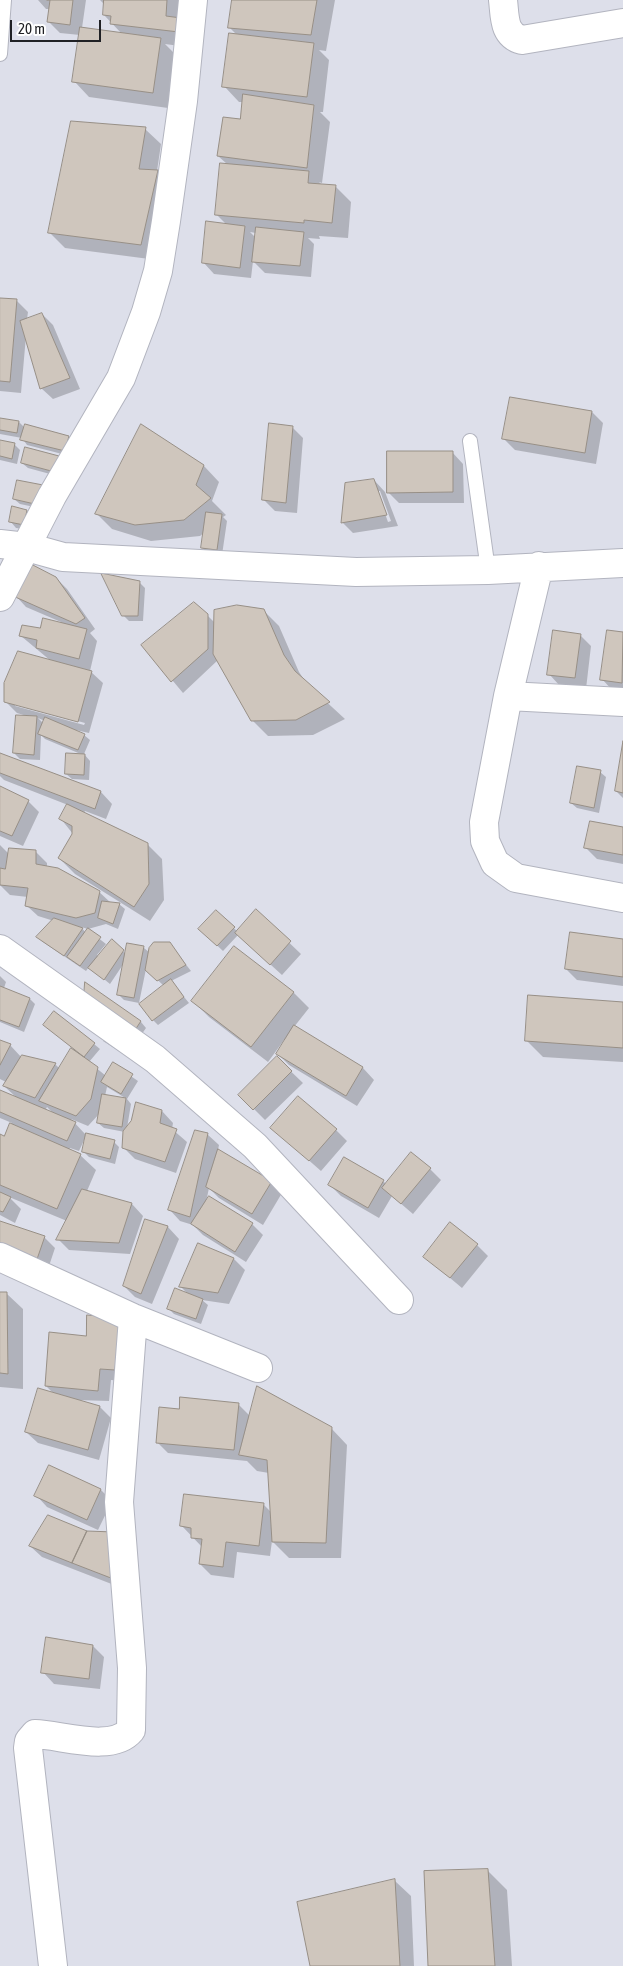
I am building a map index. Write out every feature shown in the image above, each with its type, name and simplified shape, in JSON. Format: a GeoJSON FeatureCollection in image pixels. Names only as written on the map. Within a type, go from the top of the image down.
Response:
{"type":"FeatureCollection","features":[{"type":"Feature","properties":{"kind":"street"},"geometry":{"type":"LineString","coordinates":[[0,597],[16,563],[27,548],[63,477],[121,378],[137,340],[158,270],[183,101],[193,0]]}},
{"type":"Feature","properties":{"kind":"street"},"geometry":{"type":"LineString","coordinates":[[503,0],[508,31],[513,37],[522,40],[623,23]]}},
{"type":"Feature","properties":{"kind":"street"},"geometry":{"type":"LineString","coordinates":[[0,544],[27,548],[63,557],[356,572],[488,570],[623,562]]}},
{"type":"Feature","properties":{"kind":"street"},"geometry":{"type":"LineString","coordinates":[[539,566],[508,696],[484,822],[485,841],[495,863],[516,878],[623,898]]}},
{"type":"Feature","properties":{"kind":"street"},"geometry":{"type":"LineString","coordinates":[[508,696],[623,702]]}},
{"type":"Feature","properties":{"kind":"street"},"geometry":{"type":"LineString","coordinates":[[0,949],[155,1059],[255,1146],[399,1300]]}},
{"type":"Feature","properties":{"kind":"street"},"geometry":{"type":"LineString","coordinates":[[0,1258],[133,1318],[258,1368]]}},
{"type":"Feature","properties":{"kind":"street"},"geometry":{"type":"LineString","coordinates":[[53,1966],[28,1748],[29,1741],[35,1734],[104,1743],[125,1737],[131,1730],[132,1668],[119,1502],[133,1318]]}},
{"type":"Feature","properties":{"kind":"lane"},"geometry":{"type":"LineString","coordinates":[[0,54],[4,0]]}},
{"type":"Feature","properties":{"kind":"lane"},"geometry":{"type":"LineString","coordinates":[[470,441],[488,570]]}},
{"type":"Feature","properties":{"kind":"building"},"geometry":{"type":"Polygon","coordinates":[[[50,0],[73,0],[70,25],[47,22],[50,0]]]}},
{"type":"Feature","properties":{"kind":"building"},"geometry":{"type":"Polygon","coordinates":[[[104,0],[167,0],[166,16],[181,18],[179,32],[110,24],[111,16],[103,15],[104,0]]]}},
{"type":"Feature","properties":{"kind":"building"},"geometry":{"type":"Polygon","coordinates":[[[232,0],[317,0],[311,35],[228,28],[232,0]]]}},
{"type":"Feature","properties":{"kind":"building"},"geometry":{"type":"Polygon","coordinates":[[[80,27],[161,38],[153,93],[72,82],[80,27]]]}},
{"type":"Feature","properties":{"kind":"building"},"geometry":{"type":"Polygon","coordinates":[[[229,33],[314,43],[307,97],[222,87],[229,33]]]}},
{"type":"Feature","properties":{"kind":"building"},"geometry":{"type":"Polygon","coordinates":[[[243,94],[314,105],[307,168],[217,156],[223,117],[240,119],[243,94]]]}},
{"type":"Feature","properties":{"kind":"building"},"geometry":{"type":"Polygon","coordinates":[[[71,121],[146,127],[139,169],[158,170],[141,245],[48,233],[71,121]]]}},
{"type":"Feature","properties":{"kind":"building"},"geometry":{"type":"Polygon","coordinates":[[[220,163],[309,171],[308,183],[336,185],[332,223],[304,220],[304,223],[215,215],[220,163]]]}},
{"type":"Feature","properties":{"kind":"building"},"geometry":{"type":"Polygon","coordinates":[[[206,221],[245,226],[240,268],[202,263],[206,221]]]}},
{"type":"Feature","properties":{"kind":"building"},"geometry":{"type":"Polygon","coordinates":[[[256,227],[304,232],[300,266],[252,262],[256,227]]]}},
{"type":"Feature","properties":{"kind":"building"},"geometry":{"type":"Polygon","coordinates":[[[0,298],[17,299],[10,382],[0,381],[0,298]]]}},
{"type":"Feature","properties":{"kind":"building"},"geometry":{"type":"Polygon","coordinates":[[[42,313],[70,378],[40,389],[20,321],[42,313]]]}},
{"type":"Feature","properties":{"kind":"building"},"geometry":{"type":"Polygon","coordinates":[[[510,397],[592,411],[585,453],[502,439],[510,397]]]}},
{"type":"Feature","properties":{"kind":"building"},"geometry":{"type":"Polygon","coordinates":[[[0,418],[19,421],[17,433],[0,430],[0,418]]]}},
{"type":"Feature","properties":{"kind":"building"},"geometry":{"type":"Polygon","coordinates":[[[269,423],[293,426],[286,503],[262,500],[269,423]]]}},
{"type":"Feature","properties":{"kind":"building"},"geometry":{"type":"Polygon","coordinates":[[[25,424],[69,436],[65,451],[20,440],[25,424]]]}},
{"type":"Feature","properties":{"kind":"building"},"geometry":{"type":"Polygon","coordinates":[[[141,424],[204,465],[196,485],[211,498],[184,520],[135,525],[95,514],[141,424]]]}},
{"type":"Feature","properties":{"kind":"building"},"geometry":{"type":"Polygon","coordinates":[[[0,440],[15,443],[12,459],[0,456],[0,440]]]}},
{"type":"Feature","properties":{"kind":"building"},"geometry":{"type":"Polygon","coordinates":[[[25,447],[59,456],[55,472],[21,463],[25,447]]]}},
{"type":"Feature","properties":{"kind":"building"},"geometry":{"type":"Polygon","coordinates":[[[387,451],[453,451],[453,492],[387,493],[387,451]]]}},
{"type":"Feature","properties":{"kind":"building"},"geometry":{"type":"Polygon","coordinates":[[[374,479],[387,515],[341,523],[345,483],[374,479]]]}},
{"type":"Feature","properties":{"kind":"building"},"geometry":{"type":"Polygon","coordinates":[[[17,480],[43,485],[39,505],[13,499],[17,480]]]}},
{"type":"Feature","properties":{"kind":"building"},"geometry":{"type":"Polygon","coordinates":[[[12,506],[27,510],[24,525],[9,522],[12,506]]]}},
{"type":"Feature","properties":{"kind":"building"},"geometry":{"type":"Polygon","coordinates":[[[206,512],[222,514],[217,550],[201,548],[206,512]]]}},
{"type":"Feature","properties":{"kind":"building"},"geometry":{"type":"Polygon","coordinates":[[[27,562],[56,577],[85,618],[76,624],[13,596],[27,562]]]}},
{"type":"Feature","properties":{"kind":"building"},"geometry":{"type":"Polygon","coordinates":[[[101,573],[140,581],[138,616],[122,616],[101,573]]]}},
{"type":"Feature","properties":{"kind":"building"},"geometry":{"type":"Polygon","coordinates":[[[194,602],[208,614],[208,649],[171,682],[141,645],[194,602]]]}},
{"type":"Feature","properties":{"kind":"building"},"geometry":{"type":"Polygon","coordinates":[[[237,605],[264,609],[284,655],[295,671],[330,702],[296,720],[251,721],[213,654],[214,610],[237,605]]]}},
{"type":"Feature","properties":{"kind":"building"},"geometry":{"type":"Polygon","coordinates":[[[43,618],[87,629],[79,659],[36,648],[37,640],[19,636],[22,625],[40,628],[43,618]]]}},
{"type":"Feature","properties":{"kind":"building"},"geometry":{"type":"Polygon","coordinates":[[[553,630],[581,634],[575,678],[547,675],[553,630]]]}},
{"type":"Feature","properties":{"kind":"building"},"geometry":{"type":"Polygon","coordinates":[[[607,630],[623,632],[622,683],[600,680],[607,630]]]}},
{"type":"Feature","properties":{"kind":"building"},"geometry":{"type":"Polygon","coordinates":[[[18,651],[92,671],[78,722],[4,702],[4,683],[18,651]]]}},
{"type":"Feature","properties":{"kind":"building"},"geometry":{"type":"Polygon","coordinates":[[[16,715],[37,716],[34,755],[13,753],[16,715]]]}},
{"type":"Feature","properties":{"kind":"building"},"geometry":{"type":"Polygon","coordinates":[[[45,717],[85,734],[78,750],[38,734],[45,717]]]}},
{"type":"Feature","properties":{"kind":"building"},"geometry":{"type":"Polygon","coordinates":[[[623,741],[623,793],[615,791],[623,741]]]}},
{"type":"Feature","properties":{"kind":"building"},"geometry":{"type":"Polygon","coordinates":[[[0,753],[101,791],[95,809],[0,773],[0,753]]]}},
{"type":"Feature","properties":{"kind":"building"},"geometry":{"type":"Polygon","coordinates":[[[66,753],[85,754],[84,775],[65,774],[66,753]]]}},
{"type":"Feature","properties":{"kind":"building"},"geometry":{"type":"Polygon","coordinates":[[[577,766],[601,770],[594,808],[570,803],[577,766]]]}},
{"type":"Feature","properties":{"kind":"building"},"geometry":{"type":"Polygon","coordinates":[[[0,786],[29,800],[12,836],[0,831],[0,786]]]}},
{"type":"Feature","properties":{"kind":"building"},"geometry":{"type":"Polygon","coordinates":[[[67,804],[148,843],[149,884],[134,907],[58,858],[72,834],[72,826],[59,819],[67,804]]]}},
{"type":"Feature","properties":{"kind":"building"},"geometry":{"type":"Polygon","coordinates":[[[590,821],[623,827],[623,855],[584,848],[590,821]]]}},
{"type":"Feature","properties":{"kind":"building"},"geometry":{"type":"Polygon","coordinates":[[[9,848],[36,850],[36,864],[58,868],[100,891],[95,913],[76,918],[25,906],[28,888],[0,885],[0,868],[5,869],[9,848]]]}},
{"type":"Feature","properties":{"kind":"building"},"geometry":{"type":"Polygon","coordinates":[[[102,901],[120,903],[113,924],[98,918],[102,901]]]}},
{"type":"Feature","properties":{"kind":"building"},"geometry":{"type":"Polygon","coordinates":[[[256,909],[291,941],[270,965],[235,933],[256,909]]]}},
{"type":"Feature","properties":{"kind":"building"},"geometry":{"type":"Polygon","coordinates":[[[216,910],[235,927],[217,946],[198,929],[216,910]]]}},
{"type":"Feature","properties":{"kind":"building"},"geometry":{"type":"Polygon","coordinates":[[[54,918],[83,928],[64,956],[36,937],[54,918]]]}},
{"type":"Feature","properties":{"kind":"building"},"geometry":{"type":"Polygon","coordinates":[[[88,928],[101,937],[80,966],[67,957],[88,928]]]}},
{"type":"Feature","properties":{"kind":"building"},"geometry":{"type":"Polygon","coordinates":[[[570,932],[623,939],[623,977],[565,969],[570,932]]]}},
{"type":"Feature","properties":{"kind":"building"},"geometry":{"type":"Polygon","coordinates":[[[112,939],[124,950],[104,980],[88,968],[112,939]]]}},
{"type":"Feature","properties":{"kind":"building"},"geometry":{"type":"Polygon","coordinates":[[[154,942],[170,942],[186,965],[157,981],[145,970],[149,948],[154,942]]]}},
{"type":"Feature","properties":{"kind":"building"},"geometry":{"type":"Polygon","coordinates":[[[127,943],[144,946],[134,998],[117,995],[127,943]]]}},
{"type":"Feature","properties":{"kind":"building"},"geometry":{"type":"Polygon","coordinates":[[[234,946],[294,992],[251,1047],[191,1001],[234,946]]]}},
{"type":"Feature","properties":{"kind":"building"},"geometry":{"type":"Polygon","coordinates":[[[171,979],[184,997],[152,1021],[139,1004],[171,979]]]}},
{"type":"Feature","properties":{"kind":"building"},"geometry":{"type":"Polygon","coordinates":[[[85,982],[141,1021],[133,1033],[84,996],[85,982]]]}},
{"type":"Feature","properties":{"kind":"building"},"geometry":{"type":"Polygon","coordinates":[[[0,986],[30,998],[19,1027],[0,1020],[0,986]]]}},
{"type":"Feature","properties":{"kind":"building"},"geometry":{"type":"Polygon","coordinates":[[[528,995],[623,1002],[623,1048],[525,1041],[528,995]]]}},
{"type":"Feature","properties":{"kind":"building"},"geometry":{"type":"Polygon","coordinates":[[[54,1011],[95,1043],[84,1057],[43,1025],[54,1011]]]}},
{"type":"Feature","properties":{"kind":"building"},"geometry":{"type":"Polygon","coordinates":[[[294,1025],[363,1067],[346,1096],[276,1054],[294,1025]]]}},
{"type":"Feature","properties":{"kind":"building"},"geometry":{"type":"Polygon","coordinates":[[[0,1040],[11,1044],[0,1065],[0,1040]]]}},
{"type":"Feature","properties":{"kind":"building"},"geometry":{"type":"Polygon","coordinates":[[[71,1048],[98,1067],[91,1099],[76,1116],[39,1101],[71,1048]]]}},
{"type":"Feature","properties":{"kind":"building"},"geometry":{"type":"Polygon","coordinates":[[[22,1055],[56,1063],[35,1098],[3,1086],[22,1055]]]}},
{"type":"Feature","properties":{"kind":"building"},"geometry":{"type":"Polygon","coordinates":[[[277,1056],[292,1071],[253,1110],[238,1095],[277,1056]]]}},
{"type":"Feature","properties":{"kind":"building"},"geometry":{"type":"Polygon","coordinates":[[[113,1062],[133,1074],[121,1094],[101,1082],[113,1062]]]}},
{"type":"Feature","properties":{"kind":"building"},"geometry":{"type":"Polygon","coordinates":[[[0,1090],[76,1122],[67,1141],[0,1112],[0,1090]]]}},
{"type":"Feature","properties":{"kind":"building"},"geometry":{"type":"Polygon","coordinates":[[[102,1094],[126,1098],[122,1127],[97,1123],[102,1094]]]}},
{"type":"Feature","properties":{"kind":"building"},"geometry":{"type":"Polygon","coordinates":[[[298,1096],[337,1129],[309,1161],[270,1128],[298,1096]]]}},
{"type":"Feature","properties":{"kind":"building"},"geometry":{"type":"Polygon","coordinates":[[[136,1102],[162,1110],[160,1123],[177,1129],[165,1162],[122,1148],[123,1131],[131,1121],[136,1102]]]}},
{"type":"Feature","properties":{"kind":"building"},"geometry":{"type":"Polygon","coordinates":[[[10,1123],[81,1154],[57,1209],[0,1185],[0,1134],[4,1136],[10,1123]]]}},
{"type":"Feature","properties":{"kind":"building"},"geometry":{"type":"Polygon","coordinates":[[[195,1130],[208,1133],[190,1217],[168,1210],[195,1130]]]}},
{"type":"Feature","properties":{"kind":"building"},"geometry":{"type":"Polygon","coordinates":[[[86,1133],[115,1140],[110,1159],[82,1152],[86,1133]]]}},
{"type":"Feature","properties":{"kind":"building"},"geometry":{"type":"Polygon","coordinates":[[[218,1149],[272,1181],[252,1214],[206,1187],[218,1149]]]}},
{"type":"Feature","properties":{"kind":"building"},"geometry":{"type":"Polygon","coordinates":[[[411,1152],[431,1168],[401,1204],[382,1188],[411,1152]]]}},
{"type":"Feature","properties":{"kind":"building"},"geometry":{"type":"Polygon","coordinates":[[[344,1157],[384,1180],[368,1208],[328,1185],[344,1157]]]}},
{"type":"Feature","properties":{"kind":"building"},"geometry":{"type":"Polygon","coordinates":[[[82,1189],[132,1203],[119,1243],[56,1240],[82,1189]]]}},
{"type":"Feature","properties":{"kind":"building"},"geometry":{"type":"Polygon","coordinates":[[[0,1192],[11,1197],[3,1212],[0,1211],[0,1192]]]}},
{"type":"Feature","properties":{"kind":"building"},"geometry":{"type":"Polygon","coordinates":[[[209,1196],[253,1223],[235,1252],[191,1224],[209,1196]]]}},
{"type":"Feature","properties":{"kind":"building"},"geometry":{"type":"Polygon","coordinates":[[[145,1219],[168,1226],[141,1294],[123,1286],[145,1219]]]}},
{"type":"Feature","properties":{"kind":"building"},"geometry":{"type":"Polygon","coordinates":[[[0,1221],[45,1236],[35,1265],[0,1253],[0,1221]]]}},
{"type":"Feature","properties":{"kind":"building"},"geometry":{"type":"Polygon","coordinates":[[[450,1222],[478,1244],[450,1278],[423,1257],[450,1222]]]}},
{"type":"Feature","properties":{"kind":"building"},"geometry":{"type":"Polygon","coordinates":[[[198,1243],[234,1258],[218,1293],[179,1287],[198,1243]]]}},
{"type":"Feature","properties":{"kind":"building"},"geometry":{"type":"Polygon","coordinates":[[[175,1288],[203,1299],[196,1319],[167,1309],[175,1288]]]}},
{"type":"Feature","properties":{"kind":"building"},"geometry":{"type":"Polygon","coordinates":[[[0,1292],[7,1292],[8,1374],[0,1373],[0,1292]]]}},
{"type":"Feature","properties":{"kind":"building"},"geometry":{"type":"Polygon","coordinates":[[[87,1315],[120,1318],[115,1370],[100,1369],[98,1391],[45,1386],[49,1332],[86,1336],[87,1315]]]}},
{"type":"Feature","properties":{"kind":"building"},"geometry":{"type":"Polygon","coordinates":[[[257,1386],[332,1427],[326,1543],[272,1542],[267,1460],[239,1455],[257,1386]]]}},
{"type":"Feature","properties":{"kind":"building"},"geometry":{"type":"Polygon","coordinates":[[[38,1388],[100,1406],[88,1450],[25,1432],[38,1388]]]}},
{"type":"Feature","properties":{"kind":"building"},"geometry":{"type":"Polygon","coordinates":[[[180,1397],[239,1403],[234,1450],[156,1443],[159,1407],[179,1409],[180,1397]]]}},
{"type":"Feature","properties":{"kind":"building"},"geometry":{"type":"Polygon","coordinates":[[[49,1465],[101,1489],[87,1520],[34,1496],[49,1465]]]}},
{"type":"Feature","properties":{"kind":"building"},"geometry":{"type":"Polygon","coordinates":[[[184,1494],[264,1503],[259,1546],[226,1542],[223,1567],[199,1564],[202,1539],[191,1538],[191,1528],[180,1526],[184,1494]]]}},
{"type":"Feature","properties":{"kind":"building"},"geometry":{"type":"Polygon","coordinates":[[[48,1515],[87,1531],[72,1563],[29,1546],[48,1515]]]}},
{"type":"Feature","properties":{"kind":"building"},"geometry":{"type":"Polygon","coordinates":[[[87,1531],[114,1532],[116,1580],[72,1563],[87,1531]]]}},
{"type":"Feature","properties":{"kind":"building"},"geometry":{"type":"Polygon","coordinates":[[[46,1637],[93,1645],[89,1679],[41,1673],[46,1637]]]}},
{"type":"Feature","properties":{"kind":"building"},"geometry":{"type":"Polygon","coordinates":[[[488,1869],[495,1966],[428,1966],[424,1871],[488,1869]]]}},
{"type":"Feature","properties":{"kind":"building"},"geometry":{"type":"Polygon","coordinates":[[[395,1879],[400,1966],[310,1966],[297,1902],[395,1879]]]}}]}
